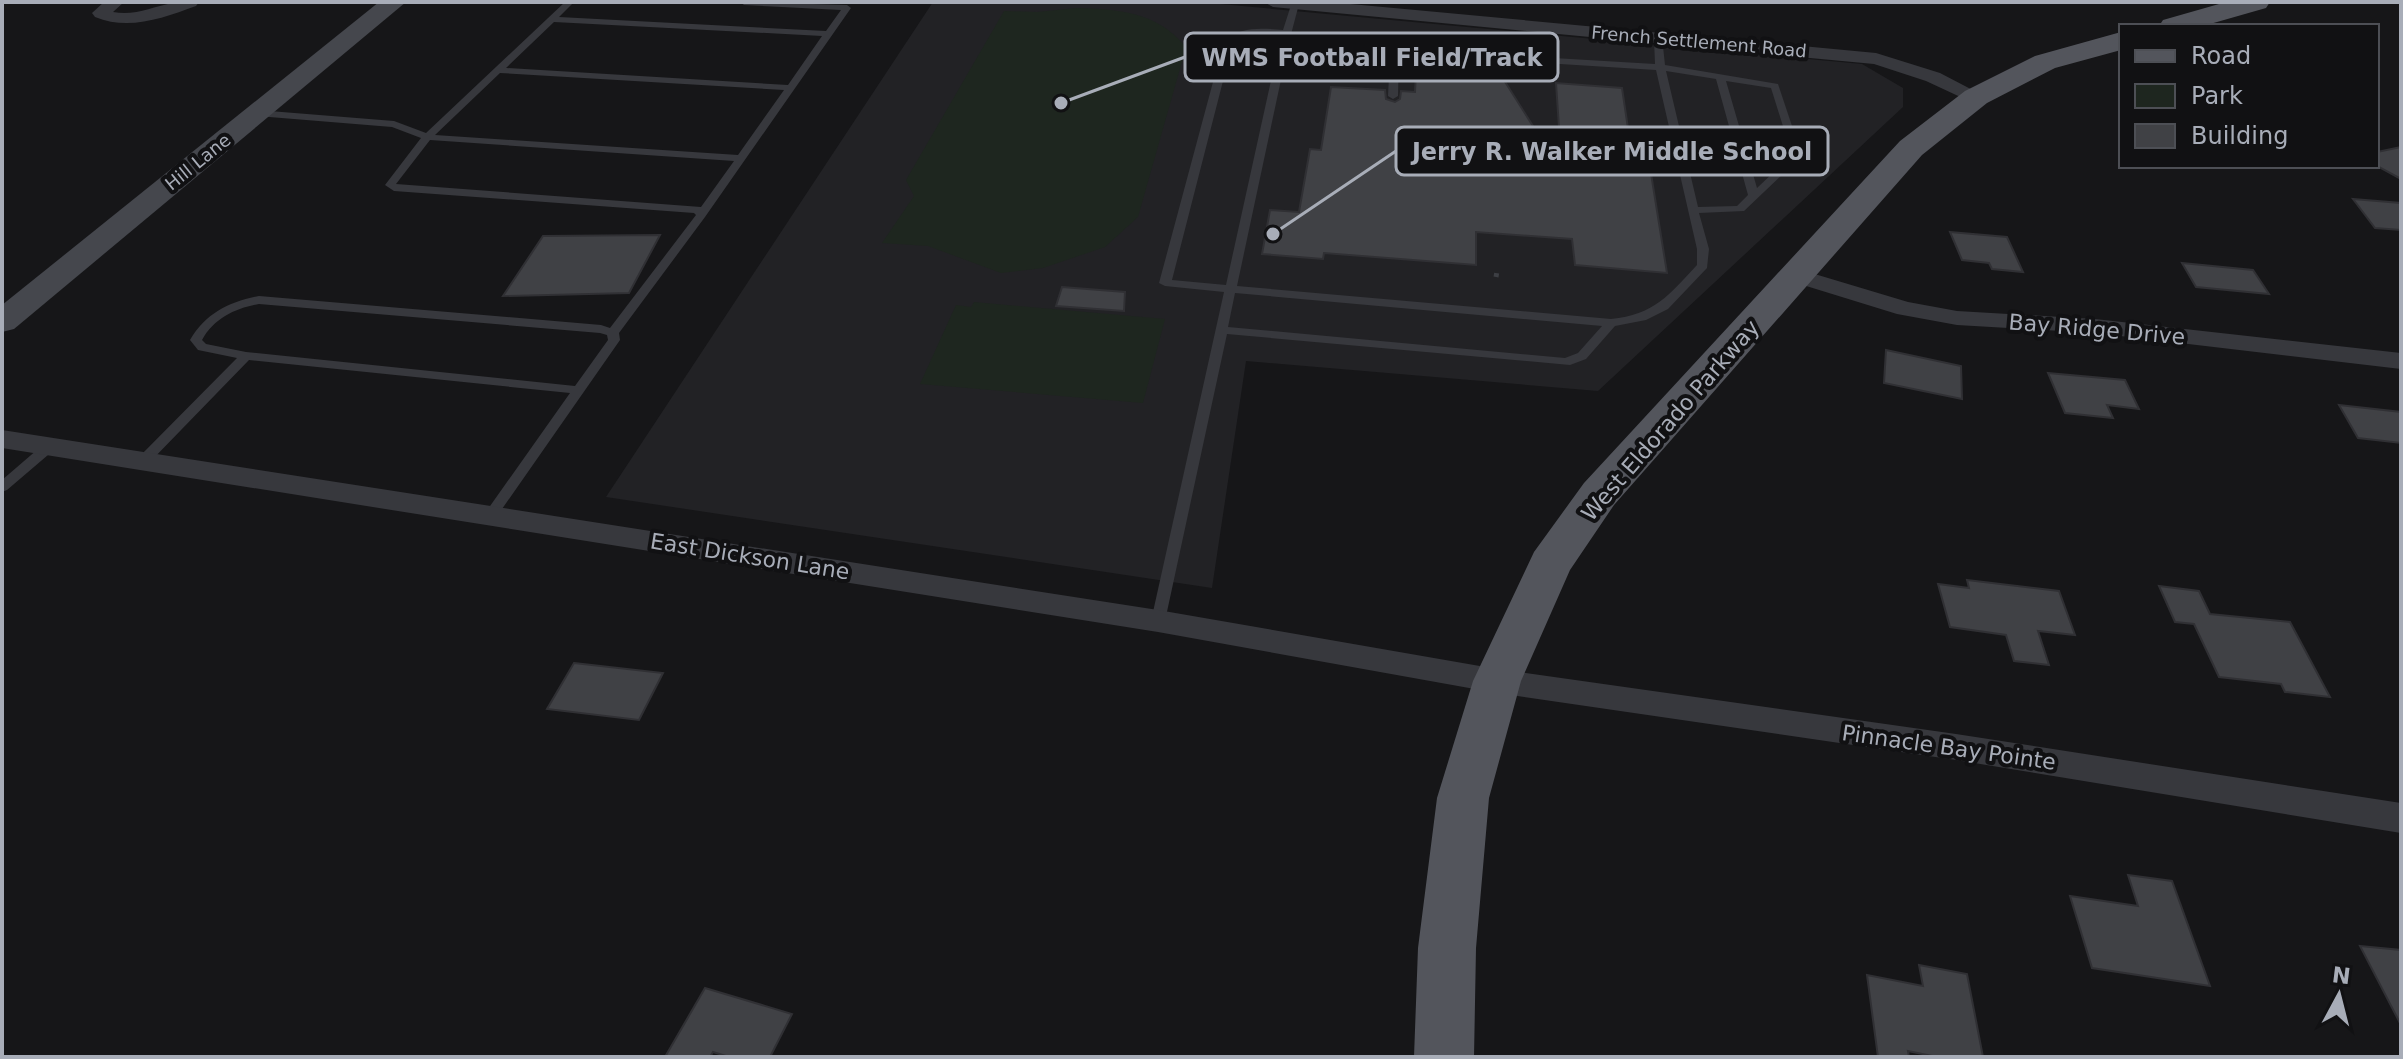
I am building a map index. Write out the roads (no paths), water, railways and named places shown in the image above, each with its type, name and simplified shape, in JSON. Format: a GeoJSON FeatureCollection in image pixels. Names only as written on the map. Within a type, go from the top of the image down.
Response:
{"type":"FeatureCollection","features":[{"type":"Feature","properties":{"kind":"main road"},"geometry":{"type":"LineString","coordinates":[[2180,24],[2256,2]]}},
{"type":"Feature","properties":{"kind":"main road","name":"West Eldorado Parkway"},"geometry":{"type":"LineString","coordinates":[[1444,1057],[1447,948],[1463,798],[1497,681],[1547,568],[1599,494],[1911,148],[1976,97],[2045,62],[2119,42]]}},
{"type":"Feature","properties":{"kind":"street"},"geometry":{"type":"LineString","coordinates":[[115,2],[101,13],[128,18],[190,2]]}},
{"type":"Feature","properties":{"kind":"street","name":"Hill Lane"},"geometry":{"type":"LineString","coordinates":[[2,322],[394,2]]}},
{"type":"Feature","properties":{"kind":"street","name":"French Settlement Road"},"geometry":{"type":"LineString","coordinates":[[1273,2],[1876,59],[1933,77],[1976,97]]}},
{"type":"Feature","properties":{"kind":"street","name":"Bay Ridge Drive"},"geometry":{"type":"LineString","coordinates":[[1798,276],[1905,309],[1957,318],[2095,326],[2401,361]]}},
{"type":"Feature","properties":{"kind":"street","name":"East Dickson Lane"},"geometry":{"type":"LineString","coordinates":[[2,439],[1158,621],[1497,681]]}},
{"type":"Feature","properties":{"kind":"street","name":"Pinnacle Bay Pointe"},"geometry":{"type":"LineString","coordinates":[[1497,681],[1971,749],[2401,818]]}},
{"type":"Feature","properties":{"kind":"lane"},"geometry":{"type":"LineString","coordinates":[[570,2],[427,137],[390,185],[394,188],[698,210],[701,215]]}},
{"type":"Feature","properties":{"kind":"lane"},"geometry":{"type":"LineString","coordinates":[[490,516],[614,340],[613,333],[701,215],[847,8],[744,2]]}},
{"type":"Feature","properties":{"kind":"lane"},"geometry":{"type":"LineString","coordinates":[[1158,621],[1295,4]]}},
{"type":"Feature","properties":{"kind":"lane"},"geometry":{"type":"LineString","coordinates":[[552,19],[829,34]]}},
{"type":"Feature","properties":{"kind":"lane"},"geometry":{"type":"LineString","coordinates":[[1659,39],[1660,67],[1693,210],[1703,249],[1703,266],[1652,316],[1635,322],[1611,323],[1165,283],[1229,41],[1248,31],[1395,51],[1660,67],[1775,86],[1797,156],[1740,209],[1693,210]]}},
{"type":"Feature","properties":{"kind":"lane"},"geometry":{"type":"LineString","coordinates":[[1393,96],[1395,51]]}},
{"type":"Feature","properties":{"kind":"lane"},"geometry":{"type":"LineString","coordinates":[[498,70],[790,88]]}},
{"type":"Feature","properties":{"kind":"lane"},"geometry":{"type":"LineString","coordinates":[[1352,71],[1394,74]]}},
{"type":"Feature","properties":{"kind":"lane"},"geometry":{"type":"LineString","coordinates":[[1720,77],[1754,196]]}},
{"type":"Feature","properties":{"kind":"lane"},"geometry":{"type":"LineString","coordinates":[[257,113],[394,124],[427,137],[741,158]]}},
{"type":"Feature","properties":{"kind":"lane"},"geometry":{"type":"LineString","coordinates":[[579,390],[246,356],[202,347],[196,340],[200,330],[221,313],[259,300],[601,329],[613,333]]}},
{"type":"Feature","properties":{"kind":"lane"},"geometry":{"type":"LineString","coordinates":[[1222,330],[1566,362],[1582,356],[1611,323]]}},
{"type":"Feature","properties":{"kind":"lane"},"geometry":{"type":"LineString","coordinates":[[143,461],[246,356]]}},
{"type":"Feature","properties":{"kind":"lane"},"geometry":{"type":"LineString","coordinates":[[2,487],[50,446]]}},
{"type":"Feature","properties":{"kind":"place","name":"WMS Football Field/Track"},"geometry":{"type":"Point","coordinates":[1061,103]}},
{"type":"Feature","properties":{"kind":"place","name":"Jerry R. Walker Middle School"},"geometry":{"type":"Point","coordinates":[1273,234]}}]}
